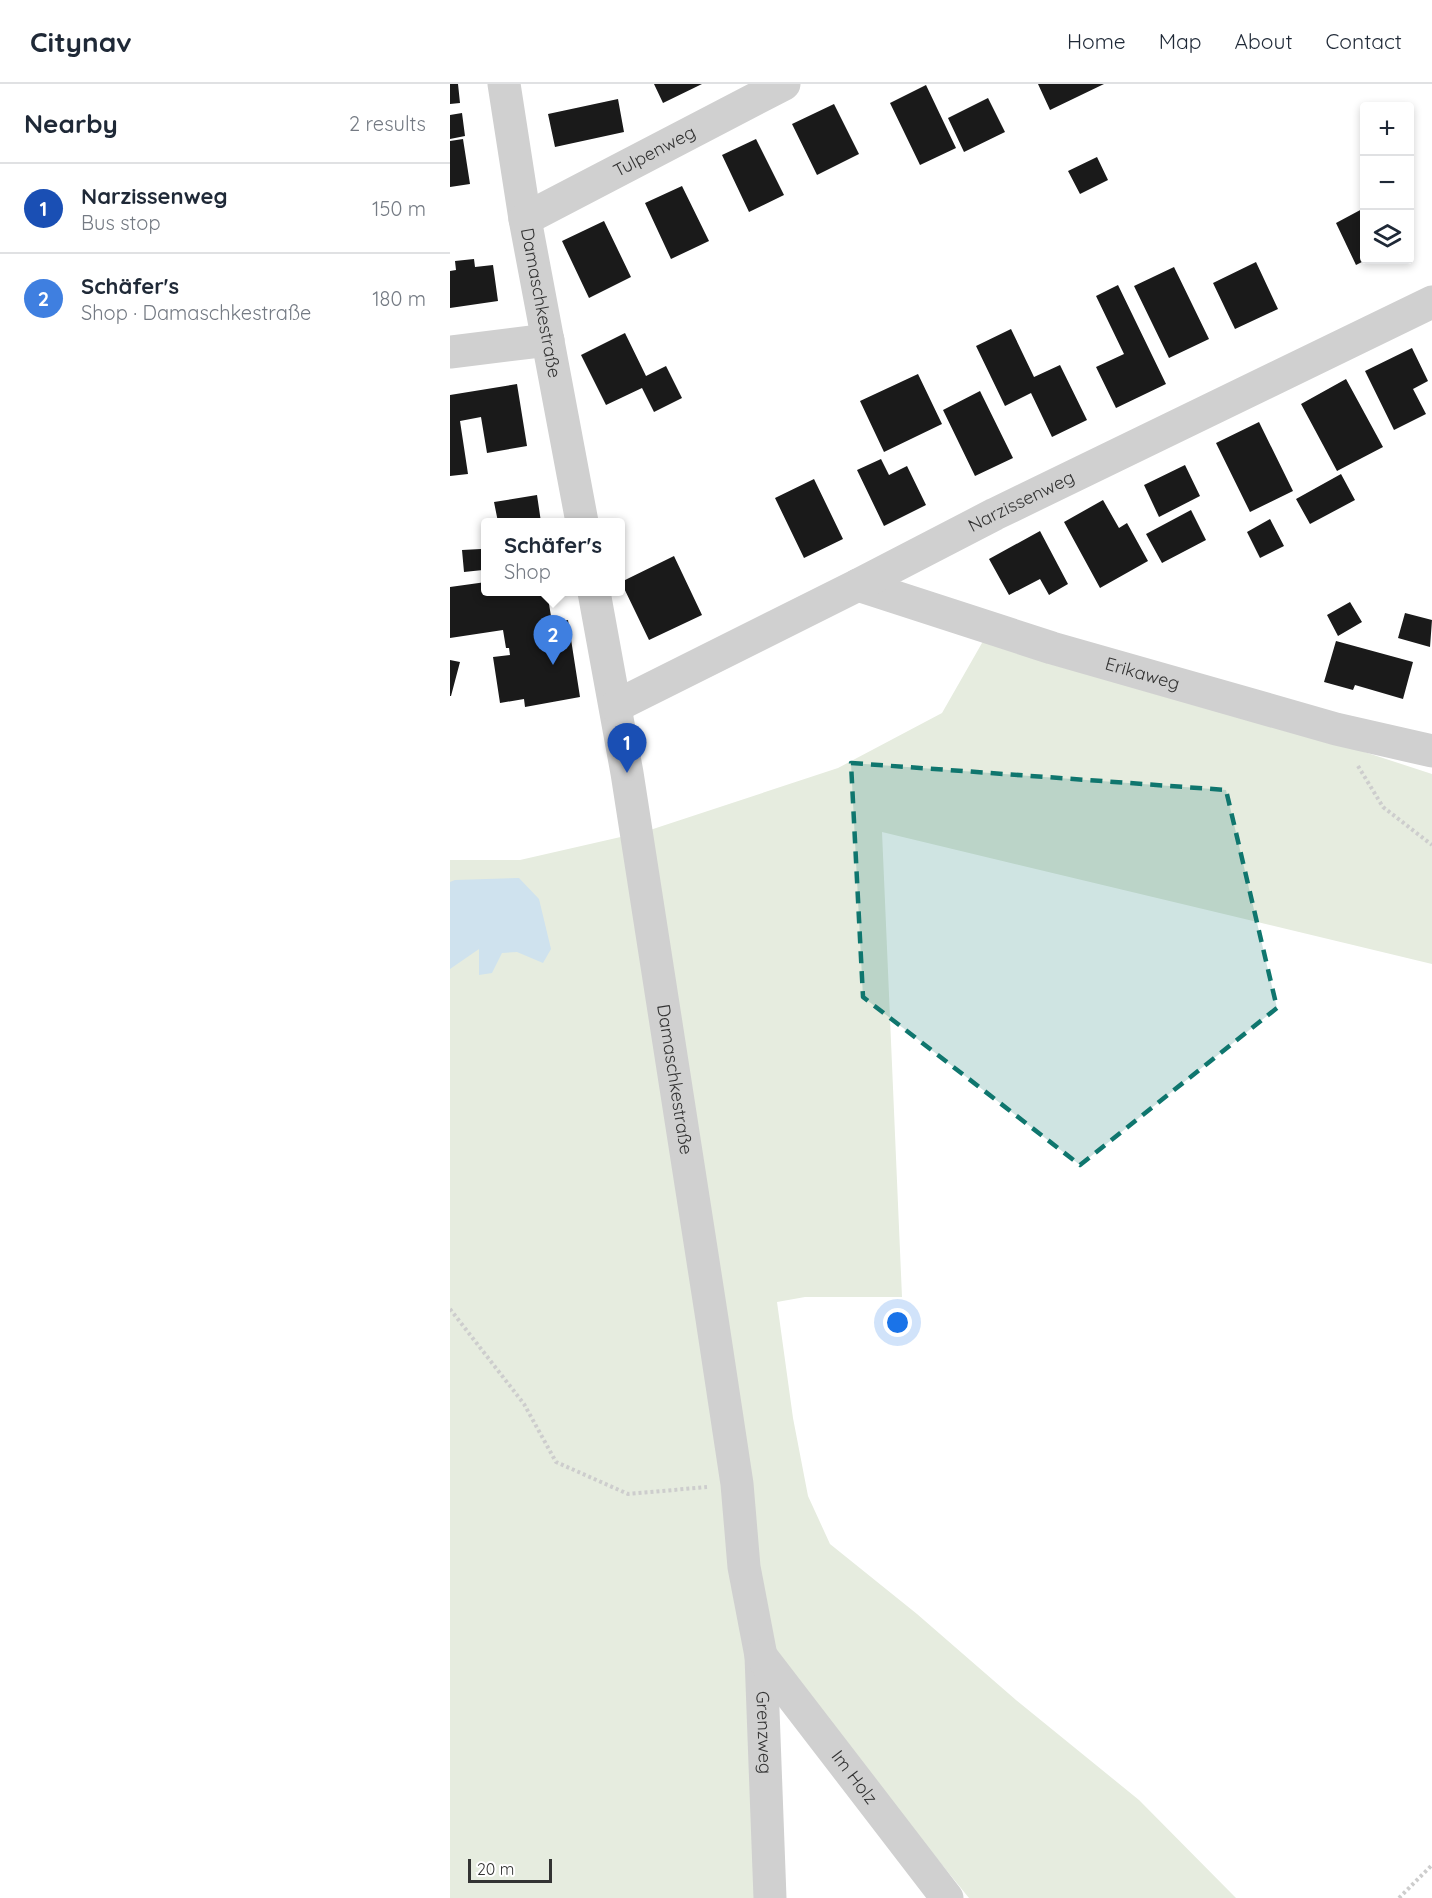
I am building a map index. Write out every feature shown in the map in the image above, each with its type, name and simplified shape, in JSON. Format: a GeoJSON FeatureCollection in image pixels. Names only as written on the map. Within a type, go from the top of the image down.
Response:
{"type":"FeatureCollection","features":[{"type":"Feature","properties":{"kind":"street","name":"Damaschkestraße"},"geometry":{"type":"LineString","coordinates":[[504,84],[525,219],[581,518]]}},
{"type":"Feature","properties":{"kind":"street","name":"Tulpenweg"},"geometry":{"type":"LineString","coordinates":[[525,219],[784,84]]}},
{"type":"Feature","properties":{"kind":"street","name":"Narzissenweg"},"geometry":{"type":"LineString","coordinates":[[616,706],[995,514],[1432,302]]}},
{"type":"Feature","properties":{"kind":"street"},"geometry":{"type":"LineString","coordinates":[[450,352],[548,340]]}},
{"type":"Feature","properties":{"kind":"street","name":"Erikaweg"},"geometry":{"type":"LineString","coordinates":[[858,585],[1052,648],[1336,729],[1432,751]]}},
{"type":"Feature","properties":{"kind":"street","name":"Damaschkestraße"},"geometry":{"type":"LineString","coordinates":[[595,596],[616,706],[738,1484],[744,1567]]}},
{"type":"Feature","properties":{"kind":"street","name":"Grenzweg"},"geometry":{"type":"LineString","coordinates":[[744,1567],[761,1656],[770,1898]]}},
{"type":"Feature","properties":{"kind":"street","name":"Im Holz"},"geometry":{"type":"LineString","coordinates":[[761,1656],[947,1898]]}},
{"type":"Feature","properties":{"kind":"path"},"geometry":{"type":"LineString","coordinates":[[1336,729],[1383,807],[1432,845]]}},
{"type":"Feature","properties":{"kind":"path"},"geometry":{"type":"LineString","coordinates":[[450,1309],[524,1404],[556,1462],[628,1494],[738,1484]]}},
{"type":"Feature","properties":{"kind":"path"},"geometry":{"type":"LineString","coordinates":[[1399,1898],[1432,1865]]}},
{"type":"Feature","properties":{"kind":"highlighted area"},"geometry":{"type":"Polygon","coordinates":[[[851,763],[1226,790],[1277,1008],[1080,1165],[863,997],[851,763]]]}},
{"type":"Feature","properties":{"kind":"shaded area"},"geometry":{"type":"Polygon","coordinates":[[[986,636],[1193,696],[1432,774],[1432,964],[882,832],[902,1297],[805,1297],[777,1302],[793,1418],[808,1496],[830,1544],[1139,1800],[1236,1898],[969,1898],[769,1652],[647,831],[838,768],[942,713],[986,636]]]}},
{"type":"Feature","properties":{"kind":"shaded area"},"geometry":{"type":"Polygon","coordinates":[[[625,836],[748,1664],[762,1898],[450,1898],[450,860],[520,860],[625,836]]]}},
{"type":"Feature","properties":{"kind":"water"},"geometry":{"type":"Polygon","coordinates":[[[519,878],[539,899],[551,949],[543,963],[517,952],[502,953],[492,973],[479,975],[479,949],[450,969],[450,882],[519,878]]]}},
{"type":"Feature","properties":{"kind":"building"},"geometry":{"type":"Polygon","coordinates":[[[450,84],[458,84],[460,103],[450,104],[450,84]]]}},
{"type":"Feature","properties":{"kind":"building"},"geometry":{"type":"Polygon","coordinates":[[[654,84],[702,84],[663,103],[654,84]]]}},
{"type":"Feature","properties":{"kind":"building"},"geometry":{"type":"Polygon","coordinates":[[[1038,84],[1104,84],[1050,110],[1038,84]]]}},
{"type":"Feature","properties":{"kind":"building"},"geometry":{"type":"Polygon","coordinates":[[[926,85],[956,148],[920,165],[890,103],[926,85]]]}},
{"type":"Feature","properties":{"kind":"building"},"geometry":{"type":"Polygon","coordinates":[[[988,98],[1005,132],[964,152],[948,118],[988,98]]]}},
{"type":"Feature","properties":{"kind":"building"},"geometry":{"type":"Polygon","coordinates":[[[618,99],[624,132],[555,147],[548,114],[618,99]]]}},
{"type":"Feature","properties":{"kind":"building"},"geometry":{"type":"Polygon","coordinates":[[[834,104],[859,154],[817,175],[792,124],[834,104]]]}},
{"type":"Feature","properties":{"kind":"building"},"geometry":{"type":"Polygon","coordinates":[[[462,113],[465,136],[450,139],[450,115],[462,113]]]}},
{"type":"Feature","properties":{"kind":"building"},"geometry":{"type":"Polygon","coordinates":[[[463,139],[470,184],[450,187],[450,141],[463,139]]]}},
{"type":"Feature","properties":{"kind":"building"},"geometry":{"type":"Polygon","coordinates":[[[756,139],[784,195],[749,212],[722,155],[756,139]]]}},
{"type":"Feature","properties":{"kind":"building"},"geometry":{"type":"Polygon","coordinates":[[[1097,157],[1108,180],[1080,194],[1068,171],[1097,157]]]}},
{"type":"Feature","properties":{"kind":"building"},"geometry":{"type":"Polygon","coordinates":[[[682,186],[709,241],[671,259],[645,203],[682,186]]]}},
{"type":"Feature","properties":{"kind":"building"},"geometry":{"type":"Polygon","coordinates":[[[1360,210],[1360,263],[1356,265],[1336,223],[1360,210]]]}},
{"type":"Feature","properties":{"kind":"building"},"geometry":{"type":"Polygon","coordinates":[[[604,221],[631,277],[589,298],[562,241],[604,221]]]}},
{"type":"Feature","properties":{"kind":"building"},"geometry":{"type":"Polygon","coordinates":[[[474,259],[475,267],[493,265],[498,301],[450,308],[450,271],[456,270],[455,261],[474,259]]]}},
{"type":"Feature","properties":{"kind":"building"},"geometry":{"type":"Polygon","coordinates":[[[1256,262],[1278,309],[1235,329],[1213,283],[1256,262]]]}},
{"type":"Feature","properties":{"kind":"building"},"geometry":{"type":"Polygon","coordinates":[[[1174,267],[1209,339],[1169,358],[1134,286],[1174,267]]]}},
{"type":"Feature","properties":{"kind":"building"},"geometry":{"type":"Polygon","coordinates":[[[1118,285],[1166,384],[1116,408],[1096,367],[1124,354],[1096,296],[1118,285]]]}},
{"type":"Feature","properties":{"kind":"building"},"geometry":{"type":"Polygon","coordinates":[[[1011,329],[1034,377],[1060,365],[1087,420],[1052,437],[1031,393],[1005,406],[976,346],[1011,329]]]}},
{"type":"Feature","properties":{"kind":"building"},"geometry":{"type":"Polygon","coordinates":[[[625,333],[646,376],[666,366],[682,398],[654,412],[642,388],[606,405],[581,355],[625,333]]]}},
{"type":"Feature","properties":{"kind":"building"},"geometry":{"type":"Polygon","coordinates":[[[1412,348],[1428,381],[1413,389],[1426,414],[1394,430],[1365,371],[1412,348]]]}},
{"type":"Feature","properties":{"kind":"building"},"geometry":{"type":"Polygon","coordinates":[[[918,374],[942,424],[884,452],[860,401],[918,374]]]}},
{"type":"Feature","properties":{"kind":"building"},"geometry":{"type":"Polygon","coordinates":[[[1346,379],[1383,447],[1337,471],[1301,404],[1346,379]]]}},
{"type":"Feature","properties":{"kind":"building"},"geometry":{"type":"Polygon","coordinates":[[[517,384],[527,446],[487,453],[481,417],[460,421],[468,474],[450,476],[450,395],[517,384]]]}},
{"type":"Feature","properties":{"kind":"building"},"geometry":{"type":"Polygon","coordinates":[[[980,391],[1013,458],[975,476],[943,410],[980,391]]]}},
{"type":"Feature","properties":{"kind":"building"},"geometry":{"type":"Polygon","coordinates":[[[1259,422],[1293,491],[1250,512],[1216,443],[1259,422]]]}},
{"type":"Feature","properties":{"kind":"building"},"geometry":{"type":"Polygon","coordinates":[[[881,459],[889,475],[907,466],[926,505],[884,526],[857,470],[881,459]]]}},
{"type":"Feature","properties":{"kind":"building"},"geometry":{"type":"Polygon","coordinates":[[[1185,465],[1200,496],[1159,517],[1144,485],[1185,465]]]}},
{"type":"Feature","properties":{"kind":"building"},"geometry":{"type":"Polygon","coordinates":[[[1341,474],[1355,500],[1310,524],[1296,499],[1341,474]]]}},
{"type":"Feature","properties":{"kind":"building"},"geometry":{"type":"Polygon","coordinates":[[[814,479],[843,539],[804,558],[775,498],[814,479]]]}},
{"type":"Feature","properties":{"kind":"building"},"geometry":{"type":"Polygon","coordinates":[[[537,495],[540,518],[497,518],[494,502],[537,495]]]}},
{"type":"Feature","properties":{"kind":"building"},"geometry":{"type":"Polygon","coordinates":[[[1103,500],[1119,528],[1127,523],[1148,561],[1100,588],[1064,522],[1103,500]]]}},
{"type":"Feature","properties":{"kind":"building"},"geometry":{"type":"Polygon","coordinates":[[[1191,510],[1206,540],[1162,563],[1146,534],[1191,510]]]}},
{"type":"Feature","properties":{"kind":"building"},"geometry":{"type":"Polygon","coordinates":[[[1270,519],[1284,546],[1260,558],[1247,532],[1270,519]]]}},
{"type":"Feature","properties":{"kind":"building"},"geometry":{"type":"Polygon","coordinates":[[[1040,531],[1068,584],[1049,595],[1040,579],[1009,595],[989,559],[1040,531]]]}},
{"type":"Feature","properties":{"kind":"building"},"geometry":{"type":"Polygon","coordinates":[[[481,549],[481,570],[464,572],[462,550],[481,549]]]}},
{"type":"Feature","properties":{"kind":"building"},"geometry":{"type":"Polygon","coordinates":[[[674,556],[702,615],[649,640],[625,590],[625,580],[674,556]]]}},
{"type":"Feature","properties":{"kind":"building"},"geometry":{"type":"Polygon","coordinates":[[[481,583],[481,596],[548,596],[552,622],[568,620],[580,697],[525,707],[524,699],[500,703],[493,657],[510,655],[509,648],[506,648],[503,630],[450,638],[450,587],[481,583]]]}},
{"type":"Feature","properties":{"kind":"building"},"geometry":{"type":"Polygon","coordinates":[[[1350,602],[1362,622],[1338,636],[1327,615],[1350,602]]]}},
{"type":"Feature","properties":{"kind":"building"},"geometry":{"type":"Polygon","coordinates":[[[1405,613],[1432,620],[1430,647],[1398,638],[1405,613]]]}},
{"type":"Feature","properties":{"kind":"building"},"geometry":{"type":"Polygon","coordinates":[[[1336,641],[1413,662],[1403,699],[1355,685],[1353,690],[1324,682],[1336,641]]]}},
{"type":"Feature","properties":{"kind":"building"},"geometry":{"type":"Polygon","coordinates":[[[450,660],[460,662],[451,696],[450,696],[450,660]]]}},
{"type":"Feature","properties":{"kind":"place","name":"Schäfer's"},"geometry":{"type":"Point","coordinates":[553,665]}},
{"type":"Feature","properties":{"kind":"place","name":"Narzissenweg"},"geometry":{"type":"Point","coordinates":[627,773]}}]}
